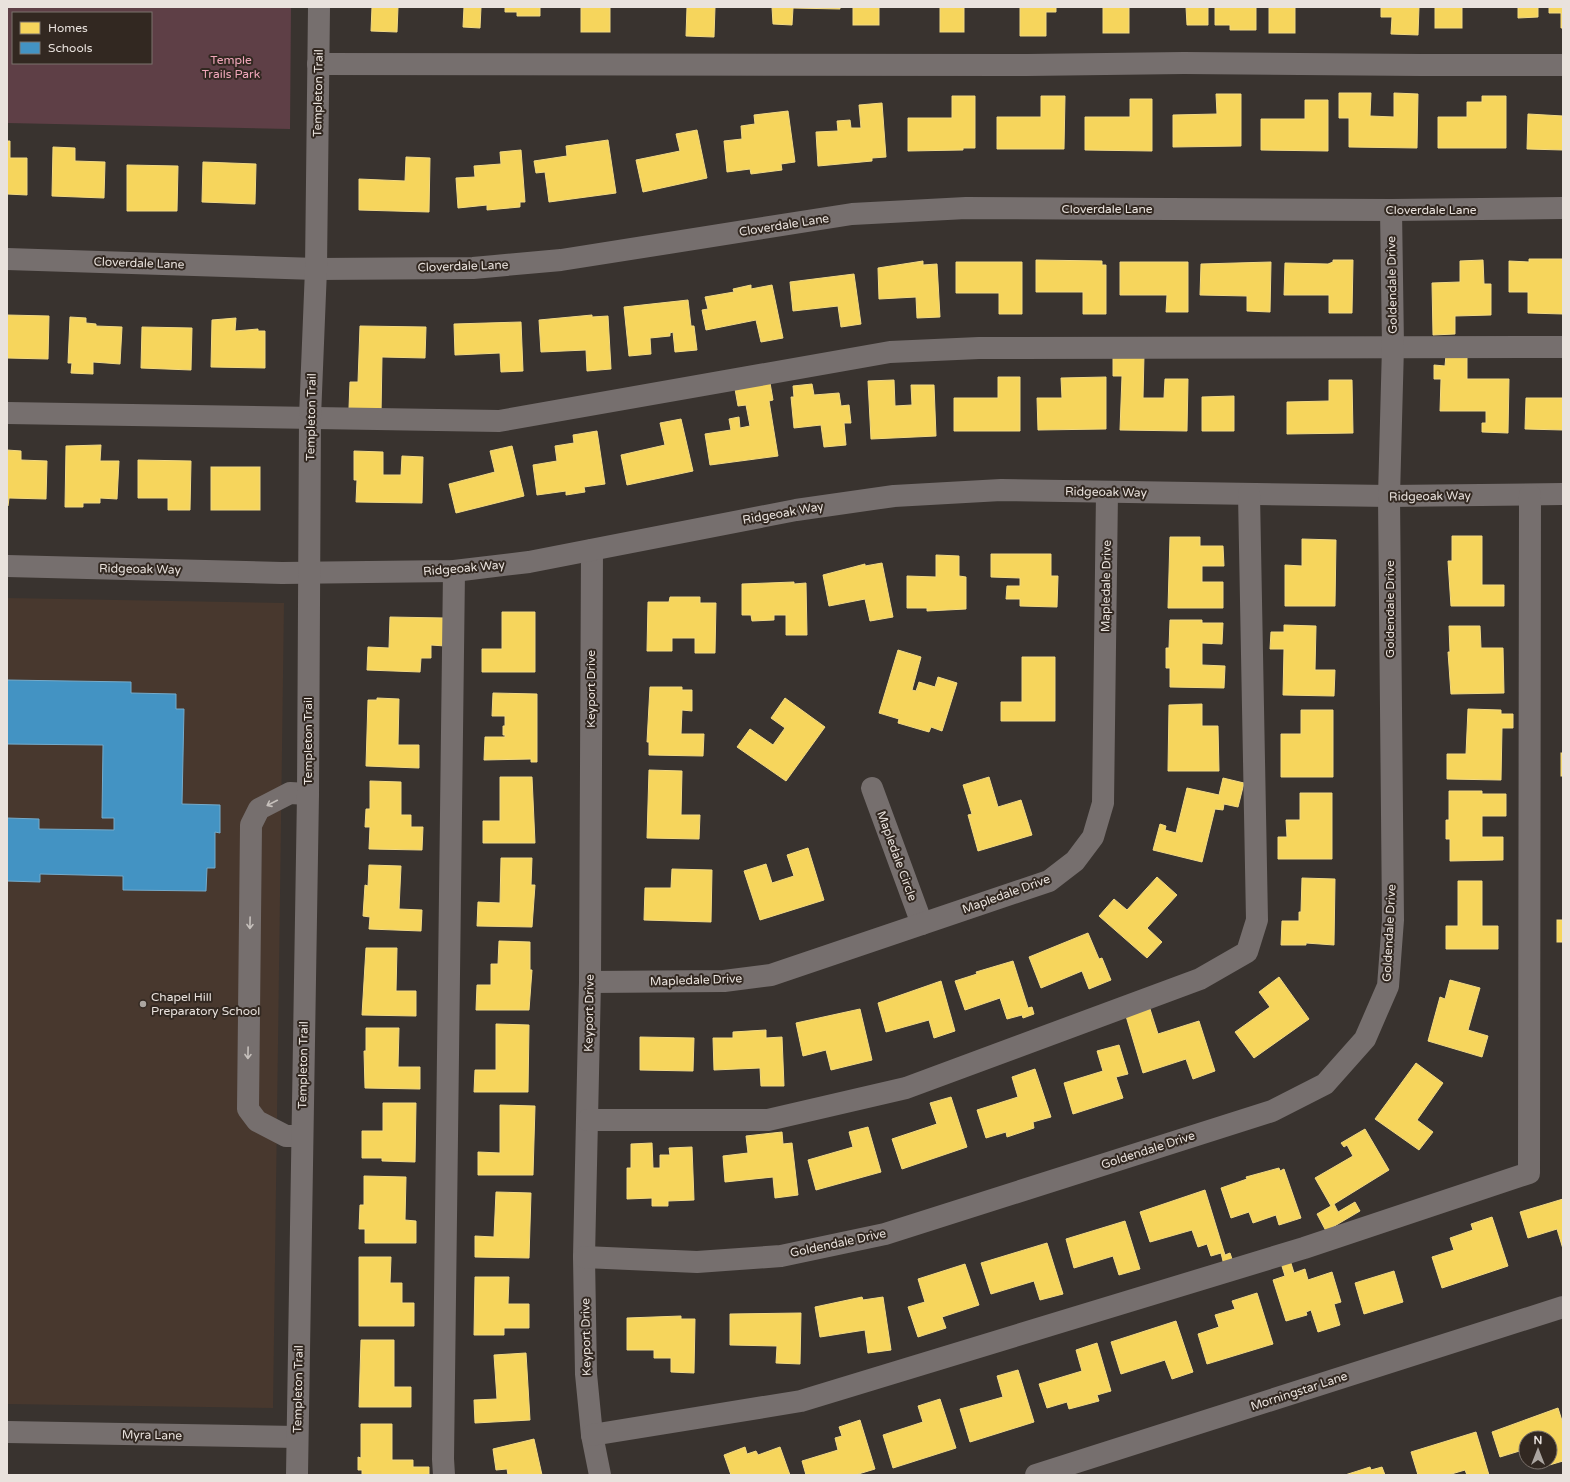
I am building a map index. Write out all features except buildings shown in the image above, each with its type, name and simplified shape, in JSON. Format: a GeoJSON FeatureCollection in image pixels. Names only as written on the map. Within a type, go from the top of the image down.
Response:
{"type":"FeatureCollection","features":[{"type":"Feature","properties":{"kind":"street","name":"Templeton Trail"},"geometry":{"type":"LineString","coordinates":[[297,1475],[308,794],[310,417],[316,270],[319,7]]}},
{"type":"Feature","properties":{"kind":"street"},"geometry":{"type":"LineString","coordinates":[[318,64],[1027,65],[1184,63],[1563,65]]}},
{"type":"Feature","properties":{"kind":"street","name":"Cloverdale Lane"},"geometry":{"type":"LineString","coordinates":[[7,259],[316,270],[473,268],[561,260],[852,214],[958,208],[1391,210],[1563,208]]}},
{"type":"Feature","properties":{"kind":"street","name":"Goldendale Drive"},"geometry":{"type":"LineString","coordinates":[[584,1257],[696,1262],[781,1256],[884,1234],[1272,1111],[1325,1084],[1365,1039],[1388,986],[1393,920],[1389,496],[1393,346],[1391,210]]}},
{"type":"Feature","properties":{"kind":"street"},"geometry":{"type":"LineString","coordinates":[[7,413],[499,421],[890,352],[987,348],[1393,346],[1563,347]]}},
{"type":"Feature","properties":{"kind":"street","name":"Ridgeoak Way"},"geometry":{"type":"LineString","coordinates":[[7,566],[309,572],[454,571],[529,562],[796,510],[894,496],[1001,490],[1389,496],[1563,494]]}},
{"type":"Feature","properties":{"kind":"street","name":"Mapledale Drive"},"geometry":{"type":"LineString","coordinates":[[590,982],[724,981],[770,975],[1049,881],[1075,861],[1093,837],[1103,803],[1107,492]]}},
{"type":"Feature","properties":{"kind":"street"},"geometry":{"type":"LineString","coordinates":[[588,1120],[768,1120],[906,1088],[1200,979],[1248,952],[1257,920],[1249,494]]}},
{"type":"Feature","properties":{"kind":"street"},"geometry":{"type":"LineString","coordinates":[[592,1435],[801,1401],[1304,1248],[1529,1173],[1530,495]]}},
{"type":"Feature","properties":{"kind":"street","name":"Keyport Drive"},"geometry":{"type":"LineString","coordinates":[[592,550],[590,982],[584,1257],[586,1374],[592,1435],[600,1475]]}},
{"type":"Feature","properties":{"kind":"street"},"geometry":{"type":"LineString","coordinates":[[444,1475],[442,1459],[454,571]]}},
{"type":"Feature","properties":{"kind":"street","name":"Mapledale Circle"},"geometry":{"type":"LineString","coordinates":[[872,788],[922,924]]}},
{"type":"Feature","properties":{"kind":"street"},"geometry":{"type":"LineString","coordinates":[[302,1136],[286,1136],[257,1121],[248,1109],[251,825],[259,809],[290,793],[308,794]]}},
{"type":"Feature","properties":{"kind":"street","name":"Morningstar Lane"},"geometry":{"type":"LineString","coordinates":[[1036,1475],[1563,1307]]}},
{"type":"Feature","properties":{"kind":"street","name":"Myra Lane"},"geometry":{"type":"LineString","coordinates":[[7,1432],[297,1437]]}},
{"type":"Feature","properties":{"kind":"shaded area","name":"Chapel Hill Preparatory School"},"geometry":{"type":"Polygon","coordinates":[[[7,598],[284,603],[273,1408],[7,1404],[7,598]]]}},
{"type":"Feature","properties":{"kind":"green space","name":"Temple Trails Park"},"geometry":{"type":"Polygon","coordinates":[[[7,7],[291,7],[290,129],[7,123],[7,7]]]}},
{"type":"Feature","properties":{"kind":"place","name":"Chapel Hill Preparatory School"},"geometry":{"type":"Point","coordinates":[143,1004]}}]}
